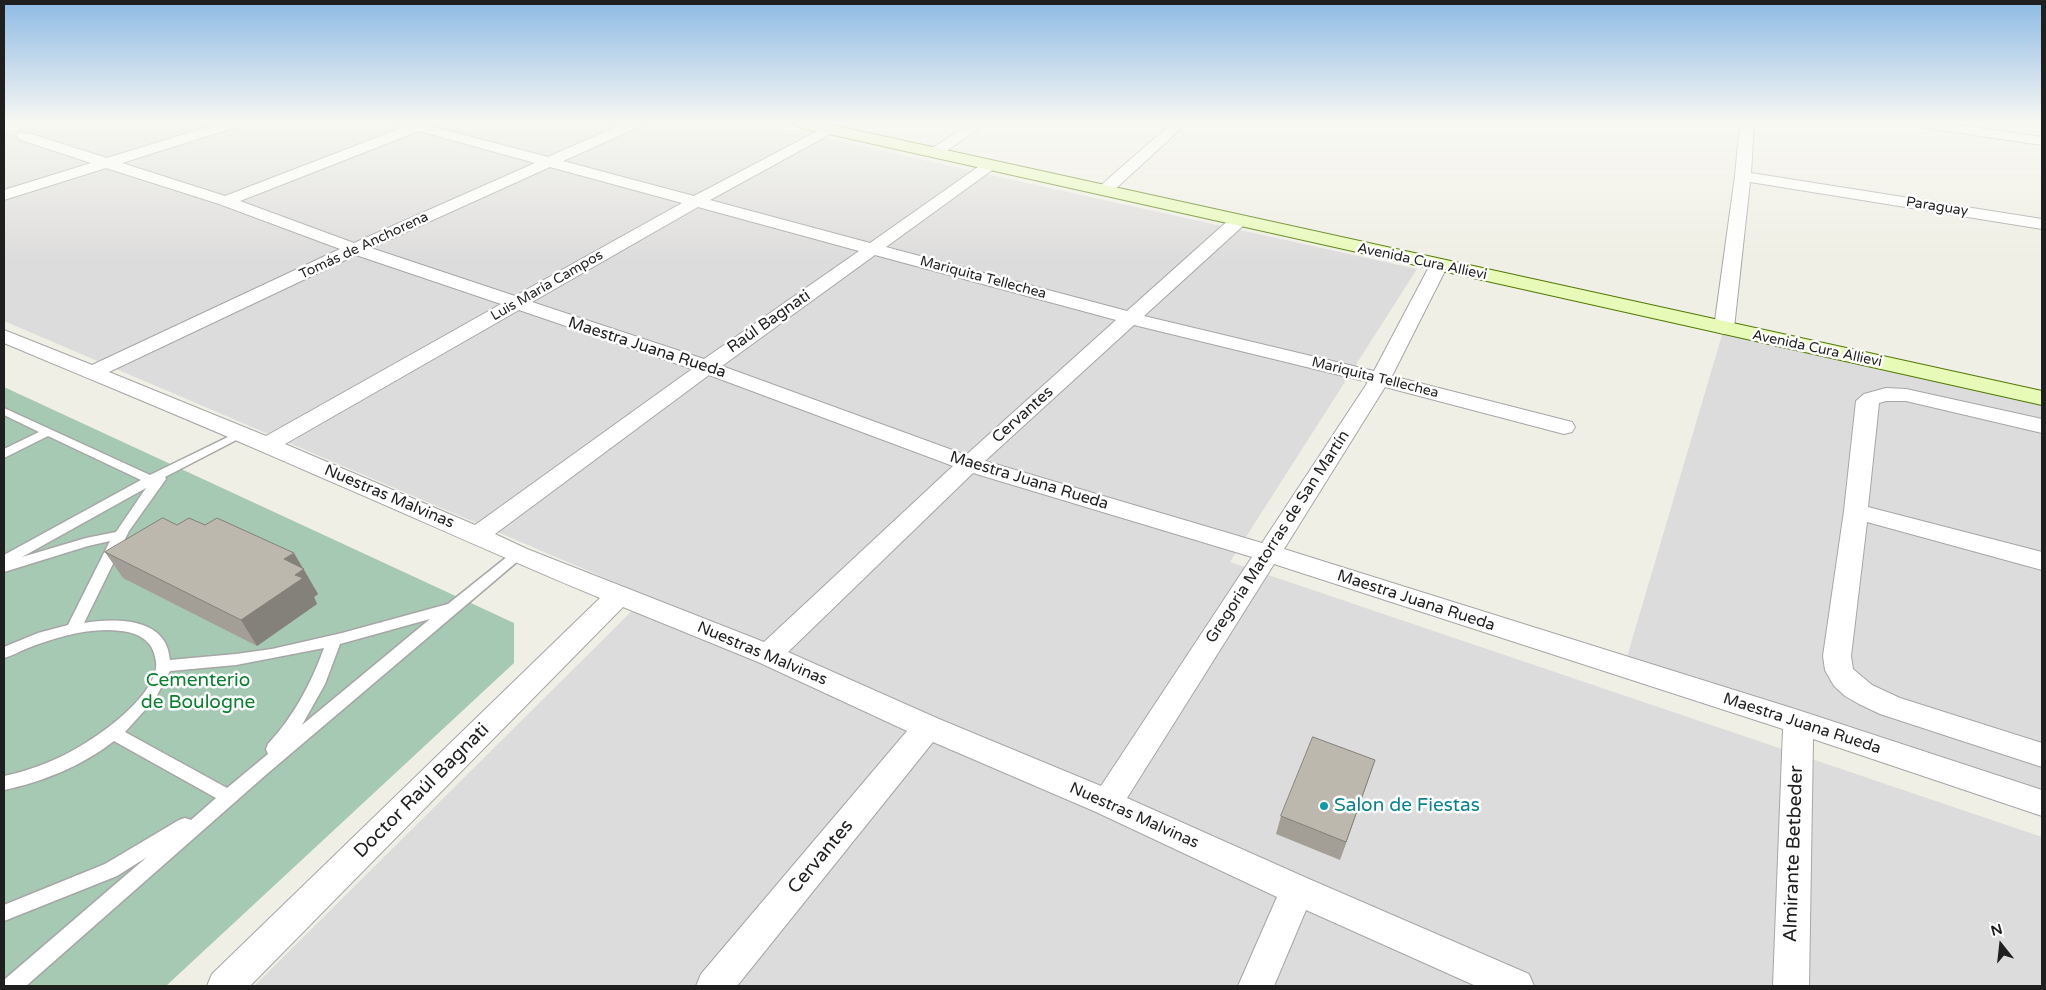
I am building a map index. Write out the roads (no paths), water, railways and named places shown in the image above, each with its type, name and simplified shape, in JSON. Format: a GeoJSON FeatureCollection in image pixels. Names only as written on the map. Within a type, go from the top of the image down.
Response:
{"type":"FeatureCollection","features":[{"type":"Feature","properties":{"kind":"street"},"geometry":{"type":"LineString","coordinates":[[4,195],[84,169]]}},
{"type":"Feature","properties":{"kind":"street","name":"Maestra Juana Rueda"},"geometry":{"type":"LineString","coordinates":[[128,169],[225,201],[355,249],[516,304],[707,367],[969,464],[1268,553],[1798,722],[2042,803]]}},
{"type":"Feature","properties":{"kind":"street"},"geometry":{"type":"LineString","coordinates":[[225,201],[304,169]]}},
{"type":"Feature","properties":{"kind":"street","name":"Tomás de Anchorena"},"geometry":{"type":"LineString","coordinates":[[93,372],[355,249],[533,169]]}},
{"type":"Feature","properties":{"kind":"street","name":"Mariquita Tellechea"},"geometry":{"type":"LineString","coordinates":[[576,169],[1130,318],[1380,379],[1564,427]]}},
{"type":"Feature","properties":{"kind":"street","name":"Luis María Campos"},"geometry":{"type":"LineString","coordinates":[[267,444],[755,169]]}},
{"type":"Feature","properties":{"kind":"street","name":"Raúl Bagnati"},"geometry":{"type":"LineString","coordinates":[[477,535],[983,169]]}},
{"type":"Feature","properties":{"kind":"street","name":"Avenida Cura Allievi"},"geometry":{"type":"LineString","coordinates":[[1014,169],[1238,221],[2042,398]]}},
{"type":"Feature","properties":{"kind":"street"},"geometry":{"type":"LineString","coordinates":[[1106,189],[1128,169]]}},
{"type":"Feature","properties":{"kind":"street"},"geometry":{"type":"LineString","coordinates":[[1724,328],[1744,169]]}},
{"type":"Feature","properties":{"kind":"street","name":"Paraguay"},"geometry":{"type":"LineString","coordinates":[[1744,176],[2042,224]]}},
{"type":"Feature","properties":{"kind":"street","name":"Cervantes"},"geometry":{"type":"LineString","coordinates":[[768,655],[969,464],[1238,221]]}},
{"type":"Feature","properties":{"kind":"street","name":"Gregoria Matorras de San Martín"},"geometry":{"type":"LineString","coordinates":[[1107,803],[1380,379],[1439,265]]}},
{"type":"Feature","properties":{"kind":"street","name":"Nuestras Malvinas"},"geometry":{"type":"LineString","coordinates":[[4,336],[267,444],[477,535],[518,555],[768,655],[928,727],[1107,803],[1297,890],[1516,986]]}},
{"type":"Feature","properties":{"kind":"street"},"geometry":{"type":"LineString","coordinates":[[2042,426],[1906,395],[1889,394],[1873,396],[1867,401],[1856,511],[1837,656],[1840,671],[1850,684],[1869,696],[1890,706],[2042,755]]}},
{"type":"Feature","properties":{"kind":"street"},"geometry":{"type":"LineString","coordinates":[[1856,511],[2042,561]]}},
{"type":"Feature","properties":{"kind":"street","name":"Doctor Raúl Bagnati"},"geometry":{"type":"LineString","coordinates":[[227,986],[619,595]]}},
{"type":"Feature","properties":{"kind":"street","name":"Almirante Betbeder"},"geometry":{"type":"LineString","coordinates":[[1791,986],[1798,722]]}},
{"type":"Feature","properties":{"kind":"street","name":"Cervantes"},"geometry":{"type":"LineString","coordinates":[[714,986],[928,727]]}},
{"type":"Feature","properties":{"kind":"street"},"geometry":{"type":"LineString","coordinates":[[1256,986],[1297,890]]}},
{"type":"Feature","properties":{"kind":"lane"},"geometry":{"type":"LineString","coordinates":[[4,412],[150,480]]}},
{"type":"Feature","properties":{"kind":"lane"},"geometry":{"type":"LineString","coordinates":[[4,454],[48,432]]}},
{"type":"Feature","properties":{"kind":"lane"},"geometry":{"type":"LineString","coordinates":[[4,561],[150,480],[240,434]]}},
{"type":"Feature","properties":{"kind":"lane"},"geometry":{"type":"LineString","coordinates":[[74,628],[120,534],[142,500],[167,471]]}},
{"type":"Feature","properties":{"kind":"lane"},"geometry":{"type":"LineString","coordinates":[[4,567],[120,534]]}},
{"type":"Feature","properties":{"kind":"lane"},"geometry":{"type":"LineString","coordinates":[[12,986],[228,797],[452,608],[518,555]]}},
{"type":"Feature","properties":{"kind":"lane"},"geometry":{"type":"LineString","coordinates":[[164,666],[214,664],[276,654],[452,608]]}},
{"type":"Feature","properties":{"kind":"lane"},"geometry":{"type":"LineString","coordinates":[[4,653],[41,637],[74,628],[105,625],[130,627],[150,635],[161,648],[164,666],[156,687],[139,710],[114,733],[81,754],[52,768],[4,785]]}},
{"type":"Feature","properties":{"kind":"lane"},"geometry":{"type":"LineString","coordinates":[[4,913],[111,870],[161,841],[228,797],[284,739],[308,704],[324,670],[334,640]]}},
{"type":"Feature","properties":{"kind":"lane"},"geometry":{"type":"LineString","coordinates":[[114,733],[228,797]]}},
{"type":"Feature","properties":{"kind":"place","name":"Salon de Fiestas"},"geometry":{"type":"Point","coordinates":[1324,806]}},
{"type":"Feature","properties":{"kind":"park label","name":"Cementerio de Boulogne"},"geometry":{"type":"Point","coordinates":[198,692]}}]}
